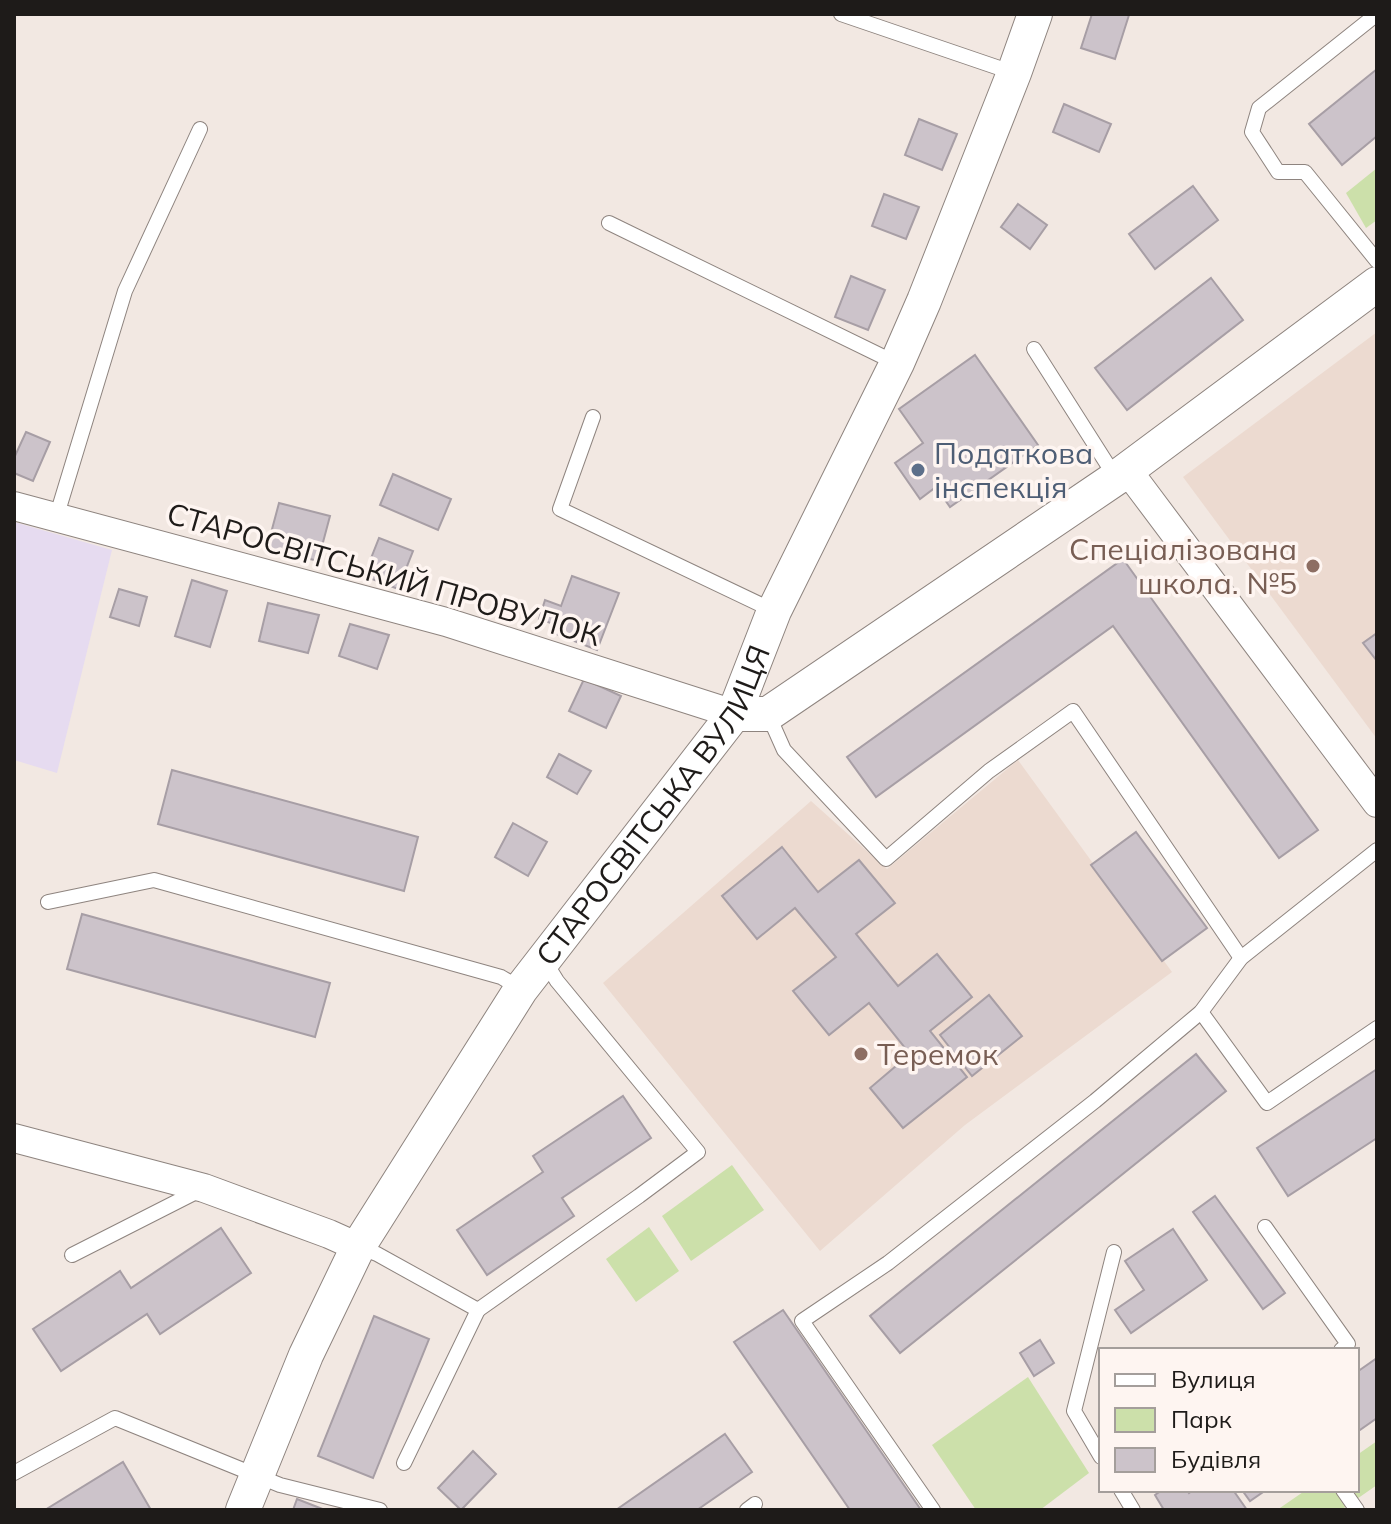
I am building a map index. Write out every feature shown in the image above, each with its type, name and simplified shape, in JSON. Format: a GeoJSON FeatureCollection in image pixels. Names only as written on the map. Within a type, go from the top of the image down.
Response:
{"type":"FeatureCollection","features":[{"type":"Feature","properties":{"kind":"street","name":"СТАРОСВІТСЬКА ВУЛИЦЯ"},"geometry":{"type":"LineString","coordinates":[[243,1510],[306,1355],[358,1247],[521,989],[734,714],[774,611],[897,363],[924,301],[1035,14]]}},
{"type":"Feature","properties":{"kind":"street"},"geometry":{"type":"LineString","coordinates":[[734,714],[768,714],[1122,474],[1377,284]]}},
{"type":"Feature","properties":{"kind":"street"},"geometry":{"type":"LineString","coordinates":[[1122,474],[1137,483],[1377,803]]}},
{"type":"Feature","properties":{"kind":"street","name":"СТАРОСВІТСЬКИЙ ПРОВУЛОК"},"geometry":{"type":"LineString","coordinates":[[14,506],[446,622],[734,714]]}},
{"type":"Feature","properties":{"kind":"street"},"geometry":{"type":"LineString","coordinates":[[14,1138],[204,1188],[358,1247]]}},
{"type":"Feature","properties":{"kind":"lane"},"geometry":{"type":"LineString","coordinates":[[841,14],[1014,73]]}},
{"type":"Feature","properties":{"kind":"lane"},"geometry":{"type":"LineString","coordinates":[[1377,14],[1259,108],[1252,132],[1278,172],[1305,172],[1377,261]]}},
{"type":"Feature","properties":{"kind":"lane"},"geometry":{"type":"LineString","coordinates":[[56,518],[125,291],[200,129]]}},
{"type":"Feature","properties":{"kind":"lane"},"geometry":{"type":"LineString","coordinates":[[609,223],[897,363]]}},
{"type":"Feature","properties":{"kind":"lane"},"geometry":{"type":"LineString","coordinates":[[1034,349],[1122,474]]}},
{"type":"Feature","properties":{"kind":"lane"},"geometry":{"type":"LineString","coordinates":[[593,417],[560,509],[774,611]]}},
{"type":"Feature","properties":{"kind":"lane"},"geometry":{"type":"LineString","coordinates":[[768,714],[784,750],[886,859],[989,771],[1073,711],[1241,958]]}},
{"type":"Feature","properties":{"kind":"lane"},"geometry":{"type":"LineString","coordinates":[[933,1510],[802,1321],[900,1253],[1095,1101],[1201,1012],[1241,958],[1377,850]]}},
{"type":"Feature","properties":{"kind":"lane"},"geometry":{"type":"LineString","coordinates":[[48,902],[154,880],[501,977],[521,989]]}},
{"type":"Feature","properties":{"kind":"lane"},"geometry":{"type":"LineString","coordinates":[[404,1463],[478,1310],[698,1152],[557,981],[544,959]]}},
{"type":"Feature","properties":{"kind":"lane"},"geometry":{"type":"LineString","coordinates":[[1201,1012],[1267,1103],[1377,1028]]}},
{"type":"Feature","properties":{"kind":"lane"},"geometry":{"type":"LineString","coordinates":[[72,1255],[204,1188]]}},
{"type":"Feature","properties":{"kind":"lane"},"geometry":{"type":"LineString","coordinates":[[1265,1227],[1348,1344],[1343,1348]]}},
{"type":"Feature","properties":{"kind":"lane"},"geometry":{"type":"LineString","coordinates":[[358,1247],[377,1254],[478,1310]]}},
{"type":"Feature","properties":{"kind":"lane"},"geometry":{"type":"LineString","coordinates":[[1099,1454],[1074,1411],[1114,1252]]}},
{"type":"Feature","properties":{"kind":"lane"},"geometry":{"type":"LineString","coordinates":[[14,1473],[115,1418],[280,1485],[380,1510]]}},
{"type":"Feature","properties":{"kind":"lane"},"geometry":{"type":"LineString","coordinates":[[1344,1492],[1357,1510]]}},
{"type":"Feature","properties":{"kind":"shaded area","name":"Спеціалізована школа. №5"},"geometry":{"type":"Polygon","coordinates":[[[1377,332],[1377,739],[1183,477],[1377,332]]]}},
{"type":"Feature","properties":{"kind":"shaded area"},"geometry":{"type":"Polygon","coordinates":[[[14,522],[112,550],[57,773],[14,760],[14,522]]]}},
{"type":"Feature","properties":{"kind":"shaded area","name":"Теремок"},"geometry":{"type":"Polygon","coordinates":[[[1018,760],[1172,972],[965,1125],[820,1251],[603,983],[811,801],[887,869],[1018,760]]]}},
{"type":"Feature","properties":{"kind":"green space"},"geometry":{"type":"Polygon","coordinates":[[[1377,168],[1377,220],[1366,228],[1346,193],[1377,168]]]}},
{"type":"Feature","properties":{"kind":"green space"},"geometry":{"type":"Polygon","coordinates":[[[732,1165],[764,1210],[691,1261],[662,1216],[732,1165]]]}},
{"type":"Feature","properties":{"kind":"green space"},"geometry":{"type":"Polygon","coordinates":[[[649,1227],[679,1271],[636,1302],[606,1259],[649,1227]]]}},
{"type":"Feature","properties":{"kind":"green space"},"geometry":{"type":"Polygon","coordinates":[[[1028,1377],[1089,1473],[1040,1510],[976,1510],[932,1445],[1028,1377]]]}},
{"type":"Feature","properties":{"kind":"green space"},"geometry":{"type":"Polygon","coordinates":[[[1377,1441],[1377,1485],[1341,1510],[1277,1510],[1303,1492],[1359,1492],[1359,1454],[1377,1441]]]}},
{"type":"Feature","properties":{"kind":"building"},"geometry":{"type":"Polygon","coordinates":[[[1092,14],[1129,15],[1115,59],[1081,48],[1092,14]]]}},
{"type":"Feature","properties":{"kind":"building"},"geometry":{"type":"Polygon","coordinates":[[[1377,69],[1377,136],[1342,165],[1309,124],[1377,69]]]}},
{"type":"Feature","properties":{"kind":"building"},"geometry":{"type":"Polygon","coordinates":[[[1064,104],[1111,124],[1099,152],[1053,132],[1064,104]]]}},
{"type":"Feature","properties":{"kind":"building"},"geometry":{"type":"Polygon","coordinates":[[[919,119],[957,134],[942,170],[905,155],[919,119]]]}},
{"type":"Feature","properties":{"kind":"building"},"geometry":{"type":"Polygon","coordinates":[[[1193,186],[1218,220],[1155,269],[1129,234],[1193,186]]]}},
{"type":"Feature","properties":{"kind":"building"},"geometry":{"type":"Polygon","coordinates":[[[884,194],[919,207],[906,239],[872,226],[884,194]]]}},
{"type":"Feature","properties":{"kind":"building"},"geometry":{"type":"Polygon","coordinates":[[[1018,204],[1047,225],[1030,249],[1001,227],[1018,204]]]}},
{"type":"Feature","properties":{"kind":"building"},"geometry":{"type":"Polygon","coordinates":[[[851,276],[885,290],[868,330],[835,317],[851,276]]]}},
{"type":"Feature","properties":{"kind":"building"},"geometry":{"type":"Polygon","coordinates":[[[1211,278],[1243,320],[1127,410],[1095,368],[1211,278]]]}},
{"type":"Feature","properties":{"kind":"building"},"geometry":{"type":"Polygon","coordinates":[[[975,355],[1038,445],[950,507],[936,487],[920,499],[895,463],[923,443],[899,409],[975,355]]]}},
{"type":"Feature","properties":{"kind":"building"},"geometry":{"type":"Polygon","coordinates":[[[26,432],[50,442],[33,481],[14,473],[14,458],[26,432]]]}},
{"type":"Feature","properties":{"kind":"building"},"geometry":{"type":"Polygon","coordinates":[[[393,474],[451,499],[438,530],[380,505],[393,474]]]}},
{"type":"Feature","properties":{"kind":"building"},"geometry":{"type":"Polygon","coordinates":[[[279,503],[330,516],[318,561],[267,548],[279,503]]]}},
{"type":"Feature","properties":{"kind":"building"},"geometry":{"type":"Polygon","coordinates":[[[379,538],[413,551],[398,589],[364,576],[379,538]]]}},
{"type":"Feature","properties":{"kind":"building"},"geometry":{"type":"Polygon","coordinates":[[[1123,559],[1318,830],[1279,858],[1113,626],[876,797],[847,757],[1123,559]]]}},
{"type":"Feature","properties":{"kind":"building"},"geometry":{"type":"Polygon","coordinates":[[[572,576],[619,593],[597,650],[551,632],[554,624],[539,619],[545,600],[561,606],[572,576]]]}},
{"type":"Feature","properties":{"kind":"building"},"geometry":{"type":"Polygon","coordinates":[[[192,580],[227,591],[210,647],[175,636],[192,580]]]}},
{"type":"Feature","properties":{"kind":"building"},"geometry":{"type":"Polygon","coordinates":[[[119,589],[147,597],[139,626],[110,617],[119,589]]]}},
{"type":"Feature","properties":{"kind":"building"},"geometry":{"type":"Polygon","coordinates":[[[268,603],[319,615],[308,653],[259,641],[268,603]]]}},
{"type":"Feature","properties":{"kind":"building"},"geometry":{"type":"Polygon","coordinates":[[[350,624],[389,635],[377,669],[339,656],[350,624]]]}},
{"type":"Feature","properties":{"kind":"building"},"geometry":{"type":"Polygon","coordinates":[[[1377,633],[1377,661],[1363,643],[1377,633]]]}},
{"type":"Feature","properties":{"kind":"building"},"geometry":{"type":"Polygon","coordinates":[[[584,679],[621,696],[606,728],[569,711],[584,679]]]}},
{"type":"Feature","properties":{"kind":"building"},"geometry":{"type":"Polygon","coordinates":[[[559,754],[591,771],[577,794],[547,777],[559,754]]]}},
{"type":"Feature","properties":{"kind":"building"},"geometry":{"type":"Polygon","coordinates":[[[172,770],[418,837],[404,891],[158,824],[172,770]]]}},
{"type":"Feature","properties":{"kind":"building"},"geometry":{"type":"Polygon","coordinates":[[[513,823],[547,842],[528,876],[495,857],[513,823]]]}},
{"type":"Feature","properties":{"kind":"building"},"geometry":{"type":"Polygon","coordinates":[[[1136,832],[1207,928],[1162,961],[1091,865],[1136,832]]]}},
{"type":"Feature","properties":{"kind":"building"},"geometry":{"type":"Polygon","coordinates":[[[782,847],[818,892],[859,860],[895,903],[856,934],[898,986],[937,954],[972,997],[930,1031],[967,1077],[903,1128],[870,1088],[910,1054],[869,1003],[829,1035],[793,991],[836,957],[795,908],[757,939],[722,896],[782,847]]]}},
{"type":"Feature","properties":{"kind":"building"},"geometry":{"type":"Polygon","coordinates":[[[82,914],[330,983],[315,1037],[67,969],[82,914]]]}},
{"type":"Feature","properties":{"kind":"building"},"geometry":{"type":"Polygon","coordinates":[[[989,995],[1022,1036],[972,1076],[940,1035],[989,995]]]}},
{"type":"Feature","properties":{"kind":"building"},"geometry":{"type":"Polygon","coordinates":[[[1196,1054],[1226,1091],[900,1353],[870,1316],[1196,1054]]]}},
{"type":"Feature","properties":{"kind":"building"},"geometry":{"type":"Polygon","coordinates":[[[1377,1069],[1377,1138],[1288,1196],[1257,1148],[1377,1069]]]}},
{"type":"Feature","properties":{"kind":"building"},"geometry":{"type":"Polygon","coordinates":[[[623,1096],[651,1138],[562,1198],[574,1216],[487,1275],[457,1230],[543,1172],[533,1156],[623,1096]]]}},
{"type":"Feature","properties":{"kind":"building"},"geometry":{"type":"Polygon","coordinates":[[[1215,1196],[1285,1293],[1263,1309],[1193,1212],[1215,1196]]]}},
{"type":"Feature","properties":{"kind":"building"},"geometry":{"type":"Polygon","coordinates":[[[221,1228],[251,1273],[160,1334],[147,1314],[61,1371],[33,1329],[120,1271],[131,1288],[221,1228]]]}},
{"type":"Feature","properties":{"kind":"building"},"geometry":{"type":"Polygon","coordinates":[[[1173,1229],[1207,1280],[1131,1333],[1115,1310],[1144,1290],[1125,1261],[1173,1229]]]}},
{"type":"Feature","properties":{"kind":"building"},"geometry":{"type":"Polygon","coordinates":[[[783,1310],[921,1510],[850,1510],[734,1342],[783,1310]]]}},
{"type":"Feature","properties":{"kind":"building"},"geometry":{"type":"Polygon","coordinates":[[[374,1316],[429,1339],[373,1478],[318,1456],[374,1316]]]}},
{"type":"Feature","properties":{"kind":"building"},"geometry":{"type":"Polygon","coordinates":[[[1040,1340],[1054,1363],[1034,1376],[1020,1353],[1040,1340]]]}},
{"type":"Feature","properties":{"kind":"building"},"geometry":{"type":"Polygon","coordinates":[[[1377,1358],[1377,1418],[1359,1431],[1359,1371],[1377,1358]]]}},
{"type":"Feature","properties":{"kind":"building"},"geometry":{"type":"Polygon","coordinates":[[[725,1434],[752,1472],[697,1510],[616,1510],[725,1434]]]}},
{"type":"Feature","properties":{"kind":"building"},"geometry":{"type":"Polygon","coordinates":[[[473,1451],[496,1474],[461,1510],[438,1488],[473,1451]]]}},
{"type":"Feature","properties":{"kind":"building"},"geometry":{"type":"Polygon","coordinates":[[[123,1462],[151,1510],[45,1510],[123,1462]]]}},
{"type":"Feature","properties":{"kind":"building"},"geometry":{"type":"Polygon","coordinates":[[[1159,1492],[1234,1492],[1247,1510],[1164,1510],[1155,1495],[1159,1492]]]}},
{"type":"Feature","properties":{"kind":"building"},"geometry":{"type":"Polygon","coordinates":[[[1243,1492],[1263,1492],[1250,1501],[1243,1492]]]}},
{"type":"Feature","properties":{"kind":"building"},"geometry":{"type":"Polygon","coordinates":[[[297,1499],[325,1510],[293,1510],[297,1499]]]}},
{"type":"Feature","properties":{"kind":"place","name":"Податкова інспекція"},"geometry":{"type":"Point","coordinates":[918,470]}},
{"type":"Feature","properties":{"kind":"place","name":"Спеціалізована школа. №5"},"geometry":{"type":"Point","coordinates":[1313,566]}},
{"type":"Feature","properties":{"kind":"place","name":"Теремок"},"geometry":{"type":"Point","coordinates":[861,1054]}}]}
